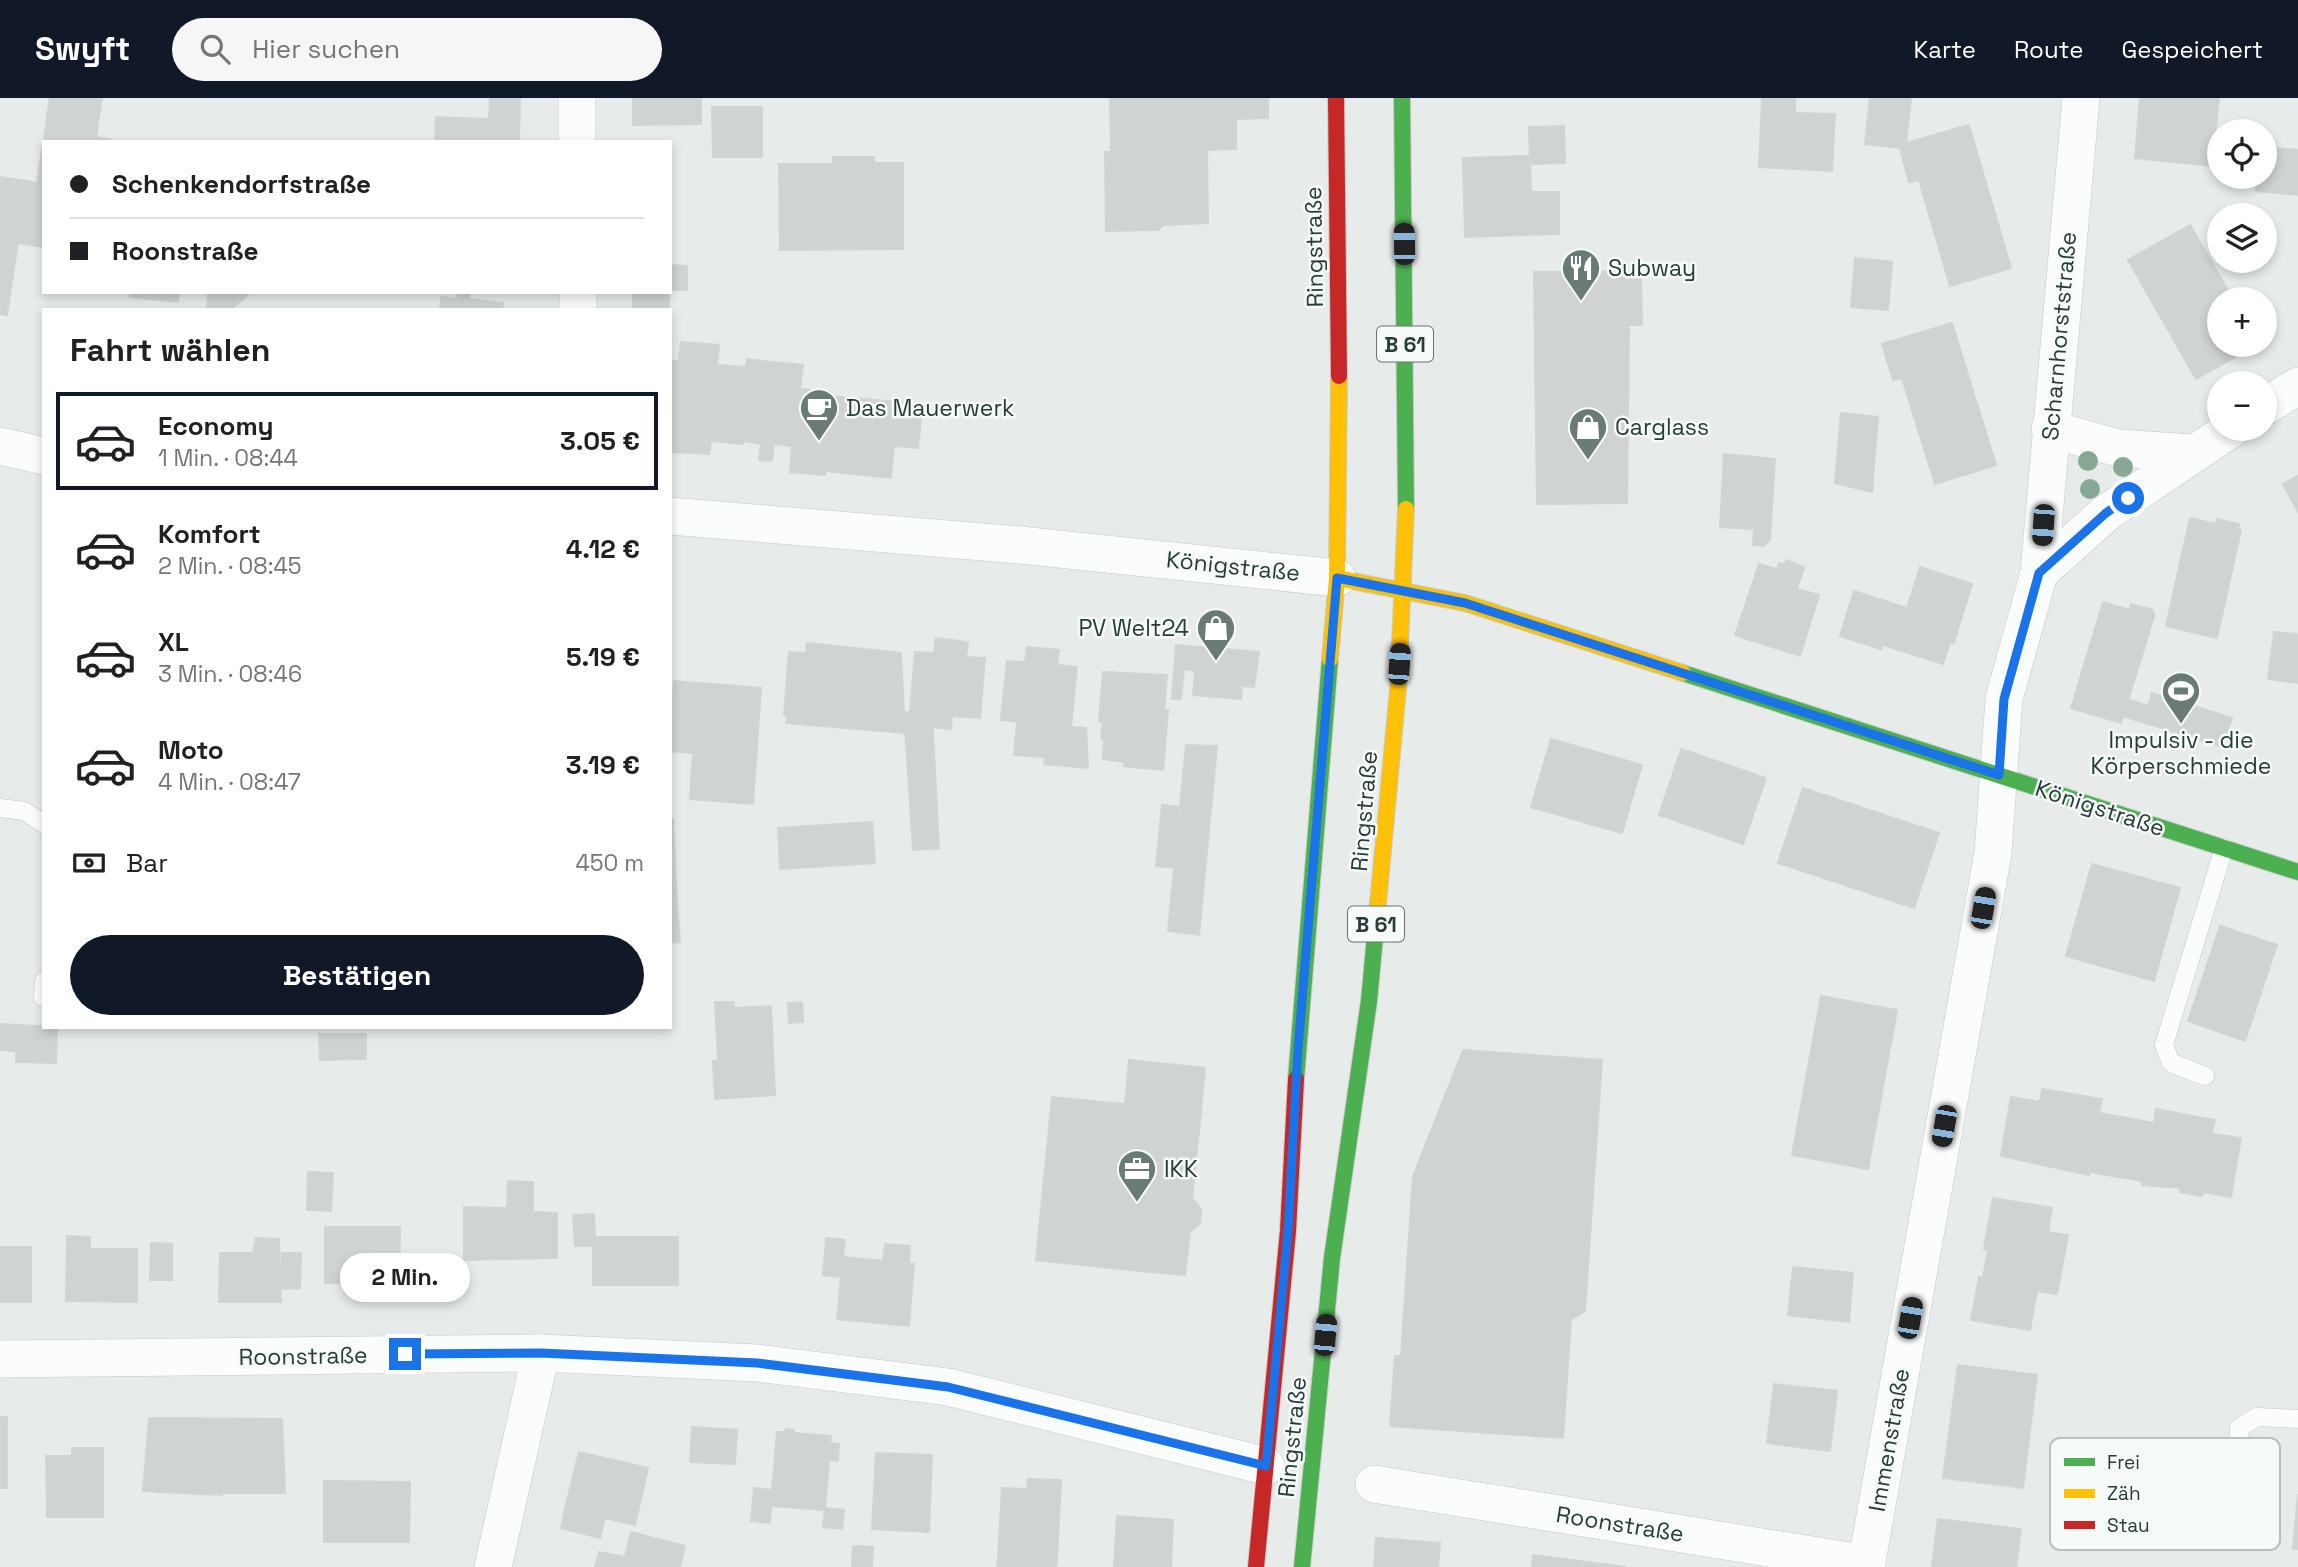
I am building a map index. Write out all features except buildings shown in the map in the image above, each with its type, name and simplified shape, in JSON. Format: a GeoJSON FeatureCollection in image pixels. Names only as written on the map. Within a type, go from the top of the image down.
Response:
{"type":"FeatureCollection","features":[{"type":"Feature","properties":{"kind":"main road","name":"Ringstraße"},"geometry":{"type":"LineString","coordinates":[[1256,1567],[1288,1231],[1298,1049],[1337,578],[1340,454],[1336,98]]}},
{"type":"Feature","properties":{"kind":"main road","name":"Ringstraße"},"geometry":{"type":"LineString","coordinates":[[1302,1567],[1334,1245],[1368,1001],[1405,589],[1407,487],[1402,98]]}},
{"type":"Feature","properties":{"kind":"main road","name":"Königstraße"},"geometry":{"type":"LineString","coordinates":[[1337,578],[1405,589],[1465,603],[2298,872]]}},
{"type":"Feature","properties":{"kind":"street"},"geometry":{"type":"LineString","coordinates":[[577,98],[577,140]]}},
{"type":"Feature","properties":{"kind":"street","name":"Scharnhorststraße"},"geometry":{"type":"LineString","coordinates":[[1999,775],[2004,699],[2039,573],[2081,98]]}},
{"type":"Feature","properties":{"kind":"street"},"geometry":{"type":"LineString","coordinates":[[2277,399],[2298,386]]}},
{"type":"Feature","properties":{"kind":"street"},"geometry":{"type":"LineString","coordinates":[[2050,429],[2118,448],[2193,453]]}},
{"type":"Feature","properties":{"kind":"street"},"geometry":{"type":"LineString","coordinates":[[2039,573],[2106,513],[2212,441]]}},
{"type":"Feature","properties":{"kind":"street"},"geometry":{"type":"LineString","coordinates":[[0,446],[42,456]]}},
{"type":"Feature","properties":{"kind":"street","name":"Königstraße"},"geometry":{"type":"LineString","coordinates":[[672,516],[994,543],[1337,578]]}},
{"type":"Feature","properties":{"kind":"street","name":"Immenstraße"},"geometry":{"type":"LineString","coordinates":[[1866,1565],[1993,853],[1999,775]]}},
{"type":"Feature","properties":{"kind":"street"},"geometry":{"type":"LineString","coordinates":[[493,1567],[541,1353]]}},
{"type":"Feature","properties":{"kind":"street","name":"Roonstraße"},"geometry":{"type":"LineString","coordinates":[[0,1359],[541,1353],[757,1363],[948,1387],[1266,1466]]}},
{"type":"Feature","properties":{"kind":"street","name":"Roonstraße"},"geometry":{"type":"LineString","coordinates":[[1374,1484],[1866,1565]]}},
{"type":"Feature","properties":{"kind":"lane"},"geometry":{"type":"LineString","coordinates":[[0,808],[24,811],[42,823]]}},
{"type":"Feature","properties":{"kind":"lane"},"geometry":{"type":"LineString","coordinates":[[2205,1076],[2171,1063],[2164,1045],[2224,848]]}},
{"type":"Feature","properties":{"kind":"lane"},"geometry":{"type":"LineString","coordinates":[[2239,1438],[2239,1428],[2257,1417],[2298,1419]]}},
{"type":"Feature","properties":{"kind":"traffic: fast"},"geometry":{"type":"LineString","coordinates":[[1402,98],[1406,509]]}},
{"type":"Feature","properties":{"kind":"traffic: fast"},"geometry":{"type":"LineString","coordinates":[[1296,1079],[1330,659]]}},
{"type":"Feature","properties":{"kind":"traffic: fast"},"geometry":{"type":"LineString","coordinates":[[1683,673],[2298,872]]}},
{"type":"Feature","properties":{"kind":"traffic: fast"},"geometry":{"type":"LineString","coordinates":[[1302,1567],[1332,1258],[1369,1001],[1378,904]]}},
{"type":"Feature","properties":{"kind":"traffic: slow"},"geometry":{"type":"LineString","coordinates":[[1330,659],[1337,578],[1339,376]]}},
{"type":"Feature","properties":{"kind":"traffic: slow"},"geometry":{"type":"LineString","coordinates":[[1378,904],[1398,689],[1406,509]]}},
{"type":"Feature","properties":{"kind":"traffic: slow"},"geometry":{"type":"LineString","coordinates":[[1337,578],[1465,603],[1683,673]]}},
{"type":"Feature","properties":{"kind":"traffic: jam"},"geometry":{"type":"LineString","coordinates":[[1336,98],[1339,376]]}},
{"type":"Feature","properties":{"kind":"traffic: jam"},"geometry":{"type":"LineString","coordinates":[[1256,1567],[1288,1231],[1296,1079]]}},
{"type":"Feature","properties":{"kind":"place","name":"Subway"},"geometry":{"type":"Point","coordinates":[1581,302]}},
{"type":"Feature","properties":{"kind":"place","name":"Das Mauerwerk"},"geometry":{"type":"Point","coordinates":[819,442]}},
{"type":"Feature","properties":{"kind":"place","name":"Carglass"},"geometry":{"type":"Point","coordinates":[1588,461]}},
{"type":"Feature","properties":{"kind":"place","name":"PV Welt24"},"geometry":{"type":"Point","coordinates":[1216,662]}},
{"type":"Feature","properties":{"kind":"place","name":"Impulsiv - die Körperschmiede"},"geometry":{"type":"Point","coordinates":[2181,725]}},
{"type":"Feature","properties":{"kind":"place","name":"IKK"},"geometry":{"type":"Point","coordinates":[1137,1203]}},
{"type":"Feature","properties":{"kind":"route"},"geometry":{"type":"LineString","coordinates":[[405,1354],[541,1353],[757,1363],[948,1387],[1266,1466],[1288,1231],[1298,1049],[1337,578],[1405,589],[1465,603],[1999,775],[2004,699],[2039,573],[2106,513],[2128,498]]}}]}
